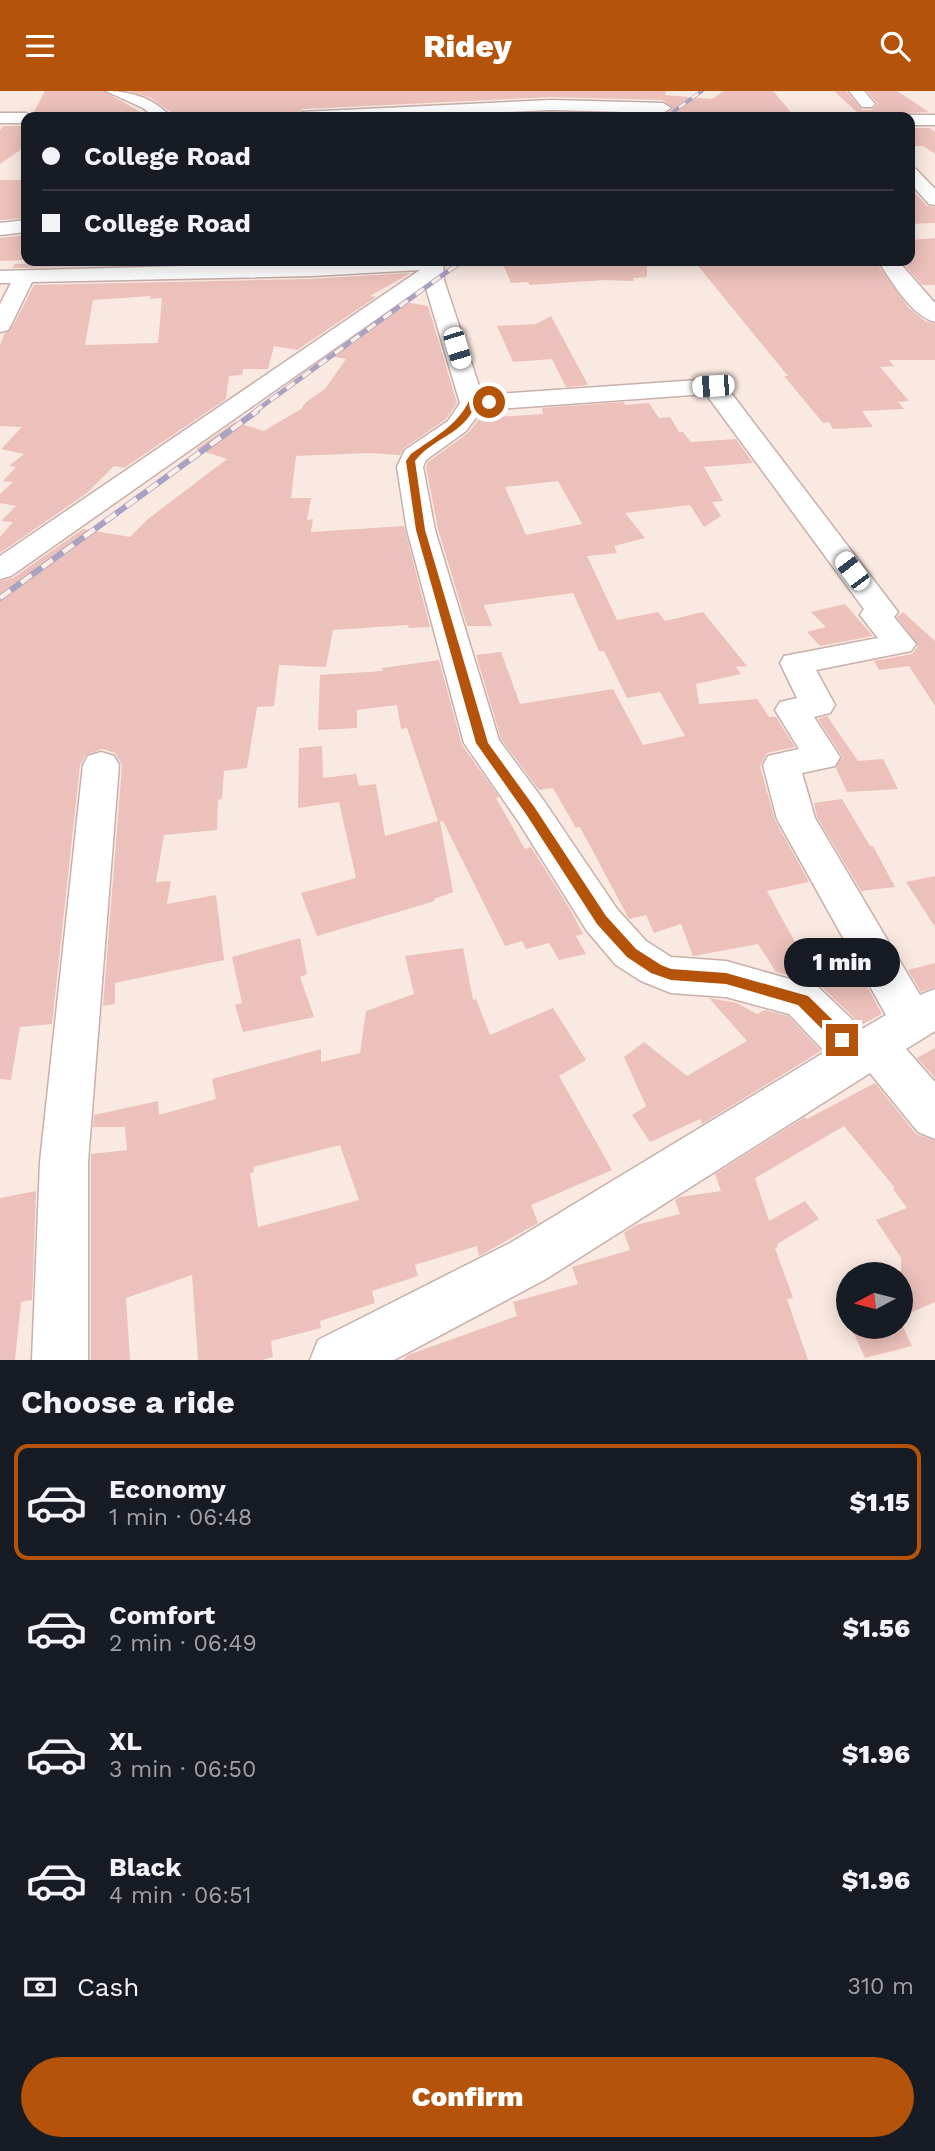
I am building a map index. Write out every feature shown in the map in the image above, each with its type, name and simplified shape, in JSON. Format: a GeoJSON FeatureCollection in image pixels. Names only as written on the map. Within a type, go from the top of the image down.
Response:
{"type":"FeatureCollection","features":[{"type":"Feature","properties":{"kind":"street"},"geometry":{"type":"LineString","coordinates":[[113,91],[148,105],[157,112]]}},
{"type":"Feature","properties":{"kind":"street"},"geometry":{"type":"LineString","coordinates":[[856,91],[867,104]]}},
{"type":"Feature","properties":{"kind":"street"},"geometry":{"type":"LineString","coordinates":[[369,95],[372,107],[377,112]]}},
{"type":"Feature","properties":{"kind":"street"},"geometry":{"type":"LineString","coordinates":[[434,112],[551,105],[663,108]]}},
{"type":"Feature","properties":{"kind":"street"},"geometry":{"type":"LineString","coordinates":[[0,118],[21,118]]}},
{"type":"Feature","properties":{"kind":"street"},"geometry":{"type":"LineString","coordinates":[[915,120],[935,120]]}},
{"type":"Feature","properties":{"kind":"street"},"geometry":{"type":"LineString","coordinates":[[915,171],[935,169]]}},
{"type":"Feature","properties":{"kind":"street"},"geometry":{"type":"LineString","coordinates":[[915,177],[935,199]]}},
{"type":"Feature","properties":{"kind":"street"},"geometry":{"type":"LineString","coordinates":[[0,229],[21,227]]}},
{"type":"Feature","properties":{"kind":"street"},"geometry":{"type":"LineString","coordinates":[[0,277],[216,269],[311,270],[409,266]]}},
{"type":"Feature","properties":{"kind":"street"},"geometry":{"type":"LineString","coordinates":[[0,570],[432,266]]}},
{"type":"Feature","properties":{"kind":"street"},"geometry":{"type":"LineString","coordinates":[[433,266],[472,403],[468,414],[457,426],[414,456],[410,467],[421,530],[482,743],[531,811],[602,920],[631,953],[671,975],[726,979],[803,1000],[895,1033]]}},
{"type":"Feature","properties":{"kind":"street"},"geometry":{"type":"LineString","coordinates":[[892,266],[913,294],[935,315]]}},
{"type":"Feature","properties":{"kind":"street"},"geometry":{"type":"LineString","coordinates":[[0,325],[25,276]]}},
{"type":"Feature","properties":{"kind":"street"},"geometry":{"type":"LineString","coordinates":[[472,403],[713,386],[882,612],[876,615],[900,644],[796,663],[818,705],[792,710],[821,757],[781,765],[796,819],[935,1117]]}},
{"type":"Feature","properties":{"kind":"street"},"geometry":{"type":"LineString","coordinates":[[60,1360],[64,1162],[101,765]]}},
{"type":"Feature","properties":{"kind":"street"},"geometry":{"type":"LineString","coordinates":[[338,1360],[528,1261],[895,1033]]}},
{"type":"Feature","properties":{"kind":"building"},"geometry":{"type":"Polygon","coordinates":[[[45,91],[104,91],[140,112],[34,112],[45,91]]]}},
{"type":"Feature","properties":{"kind":"building"},"geometry":{"type":"Polygon","coordinates":[[[130,91],[666,91],[665,95],[712,99],[724,91],[773,91],[791,112],[669,112],[673,109],[663,100],[551,97],[302,109],[298,112],[171,112],[151,98],[130,91]]]}},
{"type":"Feature","properties":{"kind":"building"},"geometry":{"type":"Polygon","coordinates":[[[834,91],[846,91],[862,110],[872,110],[878,104],[867,91],[897,91],[929,112],[915,113],[857,112],[834,91]]]}},
{"type":"Feature","properties":{"kind":"building"},"geometry":{"type":"Polygon","coordinates":[[[3,126],[21,126],[21,149],[0,164],[0,130],[3,126]]]}},
{"type":"Feature","properties":{"kind":"building"},"geometry":{"type":"Polygon","coordinates":[[[915,128],[930,128],[935,132],[935,154],[923,146],[915,146],[915,128]]]}},
{"type":"Feature","properties":{"kind":"building"},"geometry":{"type":"Polygon","coordinates":[[[0,180],[21,180],[21,218],[0,220],[0,180]]]}},
{"type":"Feature","properties":{"kind":"building"},"geometry":{"type":"Polygon","coordinates":[[[915,193],[927,206],[935,207],[935,223],[915,224],[915,193]]]}},
{"type":"Feature","properties":{"kind":"building"},"geometry":{"type":"Polygon","coordinates":[[[21,236],[21,260],[0,261],[0,238],[21,236]]]}},
{"type":"Feature","properties":{"kind":"building"},"geometry":{"type":"Polygon","coordinates":[[[935,238],[935,285],[922,285],[905,266],[915,266],[915,240],[935,238]]]}},
{"type":"Feature","properties":{"kind":"building"},"geometry":{"type":"Polygon","coordinates":[[[15,264],[21,264],[21,266],[85,266],[12,268],[15,264]]]}},
{"type":"Feature","properties":{"kind":"building"},"geometry":{"type":"Polygon","coordinates":[[[504,266],[647,266],[647,277],[633,278],[634,281],[605,280],[530,285],[528,282],[511,283],[504,266]]]}},
{"type":"Feature","properties":{"kind":"building"},"geometry":{"type":"Polygon","coordinates":[[[698,266],[879,266],[908,307],[925,321],[935,324],[935,360],[889,360],[894,366],[880,367],[909,401],[898,402],[904,409],[862,411],[873,427],[833,429],[829,422],[823,423],[784,376],[788,376],[698,266]]]}},
{"type":"Feature","properties":{"kind":"building"},"geometry":{"type":"Polygon","coordinates":[[[411,273],[370,296],[376,297],[297,350],[274,346],[268,369],[243,369],[242,375],[229,376],[226,399],[124,468],[114,466],[87,493],[0,553],[0,537],[13,522],[1,521],[16,506],[0,503],[0,494],[13,482],[3,481],[16,467],[9,466],[24,454],[1,449],[22,427],[0,426],[0,345],[34,285],[311,279],[411,273]],[[151,296],[93,300],[85,345],[158,343],[162,298],[150,299],[151,296]]]}},
{"type":"Feature","properties":{"kind":"building"},"geometry":{"type":"Polygon","coordinates":[[[405,302],[428,306],[457,403],[446,419],[404,448],[400,455],[369,453],[296,456],[291,498],[311,498],[307,520],[313,519],[311,532],[404,526],[430,627],[409,628],[408,625],[333,630],[326,667],[279,665],[274,706],[257,707],[247,768],[224,771],[222,799],[218,800],[217,830],[164,835],[156,882],[171,881],[167,904],[216,895],[224,960],[115,983],[115,1004],[103,1006],[122,765],[115,753],[102,749],[86,755],[80,765],[52,1024],[20,1027],[11,1080],[0,1079],[0,581],[13,578],[83,529],[130,537],[148,519],[227,459],[196,449],[235,422],[264,431],[301,409],[306,402],[325,389],[346,359],[329,356],[405,302]]]}},
{"type":"Feature","properties":{"kind":"building"},"geometry":{"type":"Polygon","coordinates":[[[551,316],[588,385],[566,387],[552,359],[513,362],[497,326],[536,324],[551,316]]]}},
{"type":"Feature","properties":{"kind":"building"},"geometry":{"type":"Polygon","coordinates":[[[624,402],[625,405],[649,403],[659,418],[670,417],[679,432],[683,432],[691,442],[736,439],[753,463],[704,467],[723,501],[712,502],[721,516],[704,527],[690,505],[625,513],[645,538],[614,546],[617,553],[587,556],[617,620],[658,612],[665,621],[703,612],[747,666],[736,667],[741,674],[696,684],[699,704],[757,699],[769,717],[776,717],[795,747],[767,753],[760,766],[775,820],[809,882],[767,891],[802,955],[845,946],[882,1014],[861,1025],[820,985],[776,972],[758,944],[693,956],[681,924],[654,933],[646,915],[629,919],[580,827],[576,828],[553,788],[539,790],[501,739],[476,655],[501,652],[520,704],[613,689],[643,745],[685,736],[660,692],[627,698],[604,651],[599,651],[573,593],[484,605],[492,626],[467,626],[438,529],[426,467],[428,462],[468,433],[480,418],[543,414],[542,408],[624,402]],[[558,481],[505,487],[526,535],[582,524],[558,481]]]}},
{"type":"Feature","properties":{"kind":"building"},"geometry":{"type":"Polygon","coordinates":[[[845,604],[873,636],[820,646],[807,632],[826,627],[811,612],[845,604]]]}},
{"type":"Feature","properties":{"kind":"building"},"geometry":{"type":"Polygon","coordinates":[[[903,612],[935,641],[935,706],[909,666],[879,670],[874,661],[912,654],[918,646],[897,617],[903,612]]]}},
{"type":"Feature","properties":{"kind":"building"},"geometry":{"type":"Polygon","coordinates":[[[439,660],[462,745],[499,797],[496,798],[525,849],[531,847],[570,909],[583,934],[576,936],[586,954],[559,960],[549,943],[526,949],[522,941],[505,946],[443,821],[440,822],[453,892],[434,899],[435,901],[317,936],[301,893],[356,878],[339,802],[298,808],[299,748],[322,746],[323,778],[356,774],[359,786],[376,784],[385,836],[438,821],[407,728],[401,729],[397,705],[357,710],[357,728],[318,730],[320,675],[383,671],[382,668],[439,660]]]}},
{"type":"Feature","properties":{"kind":"building"},"geometry":{"type":"Polygon","coordinates":[[[827,716],[858,761],[883,759],[898,789],[847,792],[836,768],[842,756],[818,719],[827,716]]]}},
{"type":"Feature","properties":{"kind":"building"},"geometry":{"type":"Polygon","coordinates":[[[842,799],[870,846],[873,846],[895,887],[861,891],[817,817],[814,803],[842,799]]]}},
{"type":"Feature","properties":{"kind":"building"},"geometry":{"type":"Polygon","coordinates":[[[935,876],[935,927],[906,882],[935,876]]]}},
{"type":"Feature","properties":{"kind":"building"},"geometry":{"type":"Polygon","coordinates":[[[300,938],[307,974],[300,977],[314,1017],[243,1032],[235,1005],[242,1003],[232,957],[300,938]]]}},
{"type":"Feature","properties":{"kind":"building"},"geometry":{"type":"Polygon","coordinates":[[[463,948],[473,1000],[476,999],[490,1035],[553,1008],[586,1060],[559,1076],[612,1170],[531,1205],[538,1223],[479,1256],[477,1246],[415,1265],[418,1276],[372,1291],[375,1303],[320,1321],[321,1328],[271,1341],[273,1357],[262,1360],[198,1360],[192,1275],[126,1298],[130,1360],[91,1360],[91,1154],[127,1150],[125,1127],[93,1127],[94,1115],[158,1101],[159,1115],[216,1099],[212,1079],[321,1049],[321,1062],[360,1053],[366,1011],[414,994],[405,956],[463,948]],[[340,1145],[253,1167],[254,1172],[250,1173],[258,1227],[359,1200],[340,1145]]]}},
{"type":"Feature","properties":{"kind":"building"},"geometry":{"type":"Polygon","coordinates":[[[935,963],[935,987],[921,992],[908,970],[935,963]]]}},
{"type":"Feature","properties":{"kind":"building"},"geometry":{"type":"Polygon","coordinates":[[[709,998],[737,1003],[757,1014],[765,1010],[788,1016],[821,1051],[702,1124],[700,1119],[650,1142],[632,1115],[646,1106],[624,1057],[644,1042],[687,1076],[747,1041],[709,998]]]}},
{"type":"Feature","properties":{"kind":"building"},"geometry":{"type":"Polygon","coordinates":[[[935,1048],[935,1078],[917,1058],[935,1048]]]}},
{"type":"Feature","properties":{"kind":"building"},"geometry":{"type":"Polygon","coordinates":[[[875,1083],[916,1134],[935,1141],[935,1302],[914,1311],[914,1262],[901,1262],[876,1220],[907,1208],[893,1189],[895,1188],[844,1126],[755,1178],[769,1221],[805,1201],[819,1219],[777,1244],[778,1247],[775,1248],[793,1298],[787,1299],[808,1360],[403,1360],[408,1355],[517,1316],[513,1302],[578,1284],[572,1267],[630,1250],[624,1233],[636,1225],[680,1214],[675,1200],[680,1197],[721,1191],[715,1174],[805,1117],[807,1119],[875,1083]]]}},
{"type":"Feature","properties":{"kind":"building"},"geometry":{"type":"Polygon","coordinates":[[[36,1191],[32,1300],[21,1302],[15,1360],[0,1360],[0,1198],[36,1191]]]}},
{"type":"Feature","properties":{"kind":"building"},"geometry":{"type":"Polygon","coordinates":[[[856,1339],[909,1339],[912,1346],[865,1358],[856,1339]]]}},
{"type":"Feature","properties":{"kind":"railway"},"geometry":{"type":"LineString","coordinates":[[673,112],[702,91]]}},
{"type":"Feature","properties":{"kind":"railway"},"geometry":{"type":"LineString","coordinates":[[254,412],[455,266]]}},
{"type":"Feature","properties":{"kind":"railway"},"geometry":{"type":"LineString","coordinates":[[0,598],[257,411]]}},
{"type":"Feature","properties":{"kind":"route"},"geometry":{"type":"LineString","coordinates":[[489,402],[472,403],[468,414],[457,426],[410,461],[421,530],[486,751],[531,811],[602,920],[631,953],[671,975],[726,979],[803,1000],[842,1040]]}}]}
